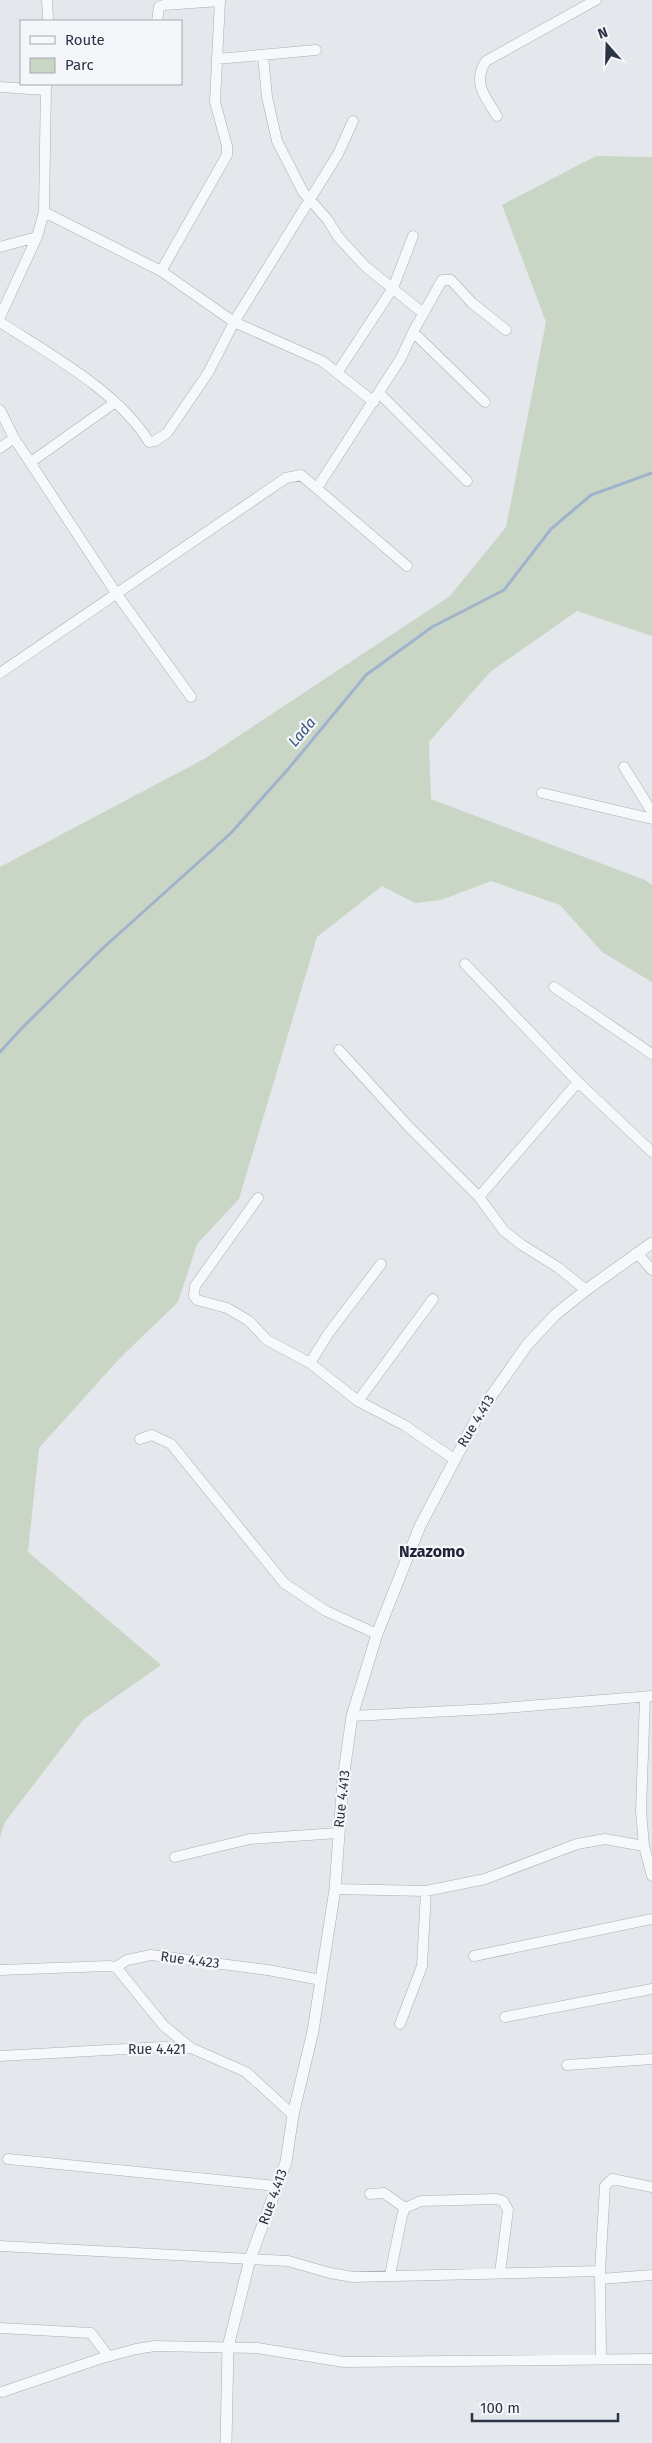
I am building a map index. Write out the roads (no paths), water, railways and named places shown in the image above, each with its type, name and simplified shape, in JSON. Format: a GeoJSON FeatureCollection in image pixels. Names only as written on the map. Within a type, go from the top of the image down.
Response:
{"type":"FeatureCollection","features":[{"type":"Feature","properties":{"kind":"street"},"geometry":{"type":"LineString","coordinates":[[47,0],[48,20]]}},
{"type":"Feature","properties":{"kind":"street"},"geometry":{"type":"LineString","coordinates":[[157,20],[159,7],[164,5],[220,0],[215,102],[227,146],[227,155],[161,271]]}},
{"type":"Feature","properties":{"kind":"street"},"geometry":{"type":"LineString","coordinates":[[497,116],[480,88],[480,71],[486,61],[596,0]]}},
{"type":"Feature","properties":{"kind":"street"},"geometry":{"type":"LineString","coordinates":[[217,59],[316,50]]}},
{"type":"Feature","properties":{"kind":"street"},"geometry":{"type":"LineString","coordinates":[[263,56],[267,97],[277,142],[309,199],[366,267],[422,314]]}},
{"type":"Feature","properties":{"kind":"street"},"geometry":{"type":"LineString","coordinates":[[0,87],[46,87],[44,212],[37,237],[0,317]]}},
{"type":"Feature","properties":{"kind":"street"},"geometry":{"type":"LineString","coordinates":[[0,322],[98,387],[143,432],[149,442],[155,441],[167,432],[208,373],[234,322],[338,154],[353,121]]}},
{"type":"Feature","properties":{"kind":"street"},"geometry":{"type":"LineString","coordinates":[[44,212],[161,271],[234,322],[322,361],[337,373],[377,398],[467,481]]}},
{"type":"Feature","properties":{"kind":"street"},"geometry":{"type":"LineString","coordinates":[[337,373],[393,288],[413,236]]}},
{"type":"Feature","properties":{"kind":"street"},"geometry":{"type":"LineString","coordinates":[[0,247],[37,237]]}},
{"type":"Feature","properties":{"kind":"street"},"geometry":{"type":"LineString","coordinates":[[317,488],[377,398],[401,358],[422,314],[442,280],[451,280],[472,303],[506,330]]}},
{"type":"Feature","properties":{"kind":"street"},"geometry":{"type":"LineString","coordinates":[[413,332],[485,402]]}},
{"type":"Feature","properties":{"kind":"street"},"geometry":{"type":"LineString","coordinates":[[31,462],[114,403]]}},
{"type":"Feature","properties":{"kind":"street"},"geometry":{"type":"LineString","coordinates":[[0,410],[14,438],[116,593],[191,696]]}},
{"type":"Feature","properties":{"kind":"street"},"geometry":{"type":"LineString","coordinates":[[0,448],[14,438]]}},
{"type":"Feature","properties":{"kind":"street"},"geometry":{"type":"LineString","coordinates":[[0,673],[286,478],[300,475],[406,566]]}},
{"type":"Feature","properties":{"kind":"street"},"geometry":{"type":"LineString","coordinates":[[624,767],[652,812]]}},
{"type":"Feature","properties":{"kind":"street"},"geometry":{"type":"LineString","coordinates":[[542,793],[652,820]]}},
{"type":"Feature","properties":{"kind":"street"},"geometry":{"type":"LineString","coordinates":[[464,964],[578,1082],[652,1152]]}},
{"type":"Feature","properties":{"kind":"street"},"geometry":{"type":"LineString","coordinates":[[554,987],[652,1054]]}},
{"type":"Feature","properties":{"kind":"street"},"geometry":{"type":"LineString","coordinates":[[339,1050],[409,1127],[478,1197],[504,1231],[522,1245],[552,1263],[586,1290]]}},
{"type":"Feature","properties":{"kind":"street"},"geometry":{"type":"LineString","coordinates":[[478,1197],[578,1082]]}},
{"type":"Feature","properties":{"kind":"street"},"geometry":{"type":"LineString","coordinates":[[258,1198],[195,1286],[194,1296],[197,1300],[227,1308],[249,1321],[277,1346],[310,1362],[358,1401],[404,1426],[454,1459]]}},
{"type":"Feature","properties":{"kind":"street","name":"Rue 4.413"},"geometry":{"type":"LineString","coordinates":[[226,2443],[228,2347],[250,2259],[286,2162],[293,2115],[313,2031],[335,1889],[338,1833],[352,1716],[377,1634],[420,1526],[454,1459],[480,1412],[527,1345],[555,1315],[586,1290],[652,1244]]}},
{"type":"Feature","properties":{"kind":"street"},"geometry":{"type":"LineString","coordinates":[[637,1254],[652,1270]]}},
{"type":"Feature","properties":{"kind":"street"},"geometry":{"type":"LineString","coordinates":[[310,1362],[328,1334],[381,1264]]}},
{"type":"Feature","properties":{"kind":"street"},"geometry":{"type":"LineString","coordinates":[[358,1401],[433,1299]]}},
{"type":"Feature","properties":{"kind":"street"},"geometry":{"type":"LineString","coordinates":[[140,1439],[152,1435],[171,1444],[284,1583],[326,1611],[377,1634]]}},
{"type":"Feature","properties":{"kind":"street"},"geometry":{"type":"LineString","coordinates":[[352,1716],[491,1709],[648,1697],[641,1811],[644,1846],[652,1876]]}},
{"type":"Feature","properties":{"kind":"street"},"geometry":{"type":"LineString","coordinates":[[175,1857],[250,1839],[338,1833]]}},
{"type":"Feature","properties":{"kind":"street"},"geometry":{"type":"LineString","coordinates":[[335,1889],[426,1891],[485,1879],[577,1844],[605,1839],[644,1846]]}},
{"type":"Feature","properties":{"kind":"street"},"geometry":{"type":"LineString","coordinates":[[400,2024],[422,1966],[426,1891]]}},
{"type":"Feature","properties":{"kind":"street"},"geometry":{"type":"LineString","coordinates":[[474,1956],[652,1919]]}},
{"type":"Feature","properties":{"kind":"street","name":"Rue 4.423"},"geometry":{"type":"LineString","coordinates":[[0,1970],[108,1966],[116,1968],[127,1960],[151,1955],[268,1970],[321,1980]]}},
{"type":"Feature","properties":{"kind":"street"},"geometry":{"type":"LineString","coordinates":[[116,1968],[164,2026],[191,2048]]}},
{"type":"Feature","properties":{"kind":"street"},"geometry":{"type":"LineString","coordinates":[[505,2017],[652,1989]]}},
{"type":"Feature","properties":{"kind":"street","name":"Rue 4.421"},"geometry":{"type":"LineString","coordinates":[[0,2056],[162,2047],[191,2048],[246,2072],[293,2115]]}},
{"type":"Feature","properties":{"kind":"street"},"geometry":{"type":"LineString","coordinates":[[567,2065],[652,2059]]}},
{"type":"Feature","properties":{"kind":"street"},"geometry":{"type":"LineString","coordinates":[[8,2160],[277,2186]]}},
{"type":"Feature","properties":{"kind":"street"},"geometry":{"type":"LineString","coordinates":[[601,2359],[600,2275],[605,2186],[612,2179],[652,2186]]}},
{"type":"Feature","properties":{"kind":"street"},"geometry":{"type":"LineString","coordinates":[[370,2194],[384,2194],[405,2208]]}},
{"type":"Feature","properties":{"kind":"street"},"geometry":{"type":"LineString","coordinates":[[390,2275],[405,2208],[421,2201],[496,2198],[502,2201],[508,2210],[509,2218],[500,2273]]}},
{"type":"Feature","properties":{"kind":"street"},"geometry":{"type":"LineString","coordinates":[[0,2246],[288,2261],[330,2273],[353,2277],[500,2273],[652,2275]]}},
{"type":"Feature","properties":{"kind":"street"},"geometry":{"type":"LineString","coordinates":[[0,2328],[91,2333],[108,2356]]}},
{"type":"Feature","properties":{"kind":"street"},"geometry":{"type":"LineString","coordinates":[[2,2392],[108,2356],[155,2346],[257,2348],[344,2362],[652,2359]]}},
{"type":"Feature","properties":{"kind":"waterway","name":"Lada"},"geometry":{"type":"LineString","coordinates":[[0,1052],[103,948],[231,833],[289,768],[366,675],[432,627],[504,590],[551,529],[591,495],[652,473]]}},
{"type":"Feature","properties":{"kind":"district","name":"Nzazomo"},"geometry":{"type":"Point","coordinates":[432,1551]}}]}
